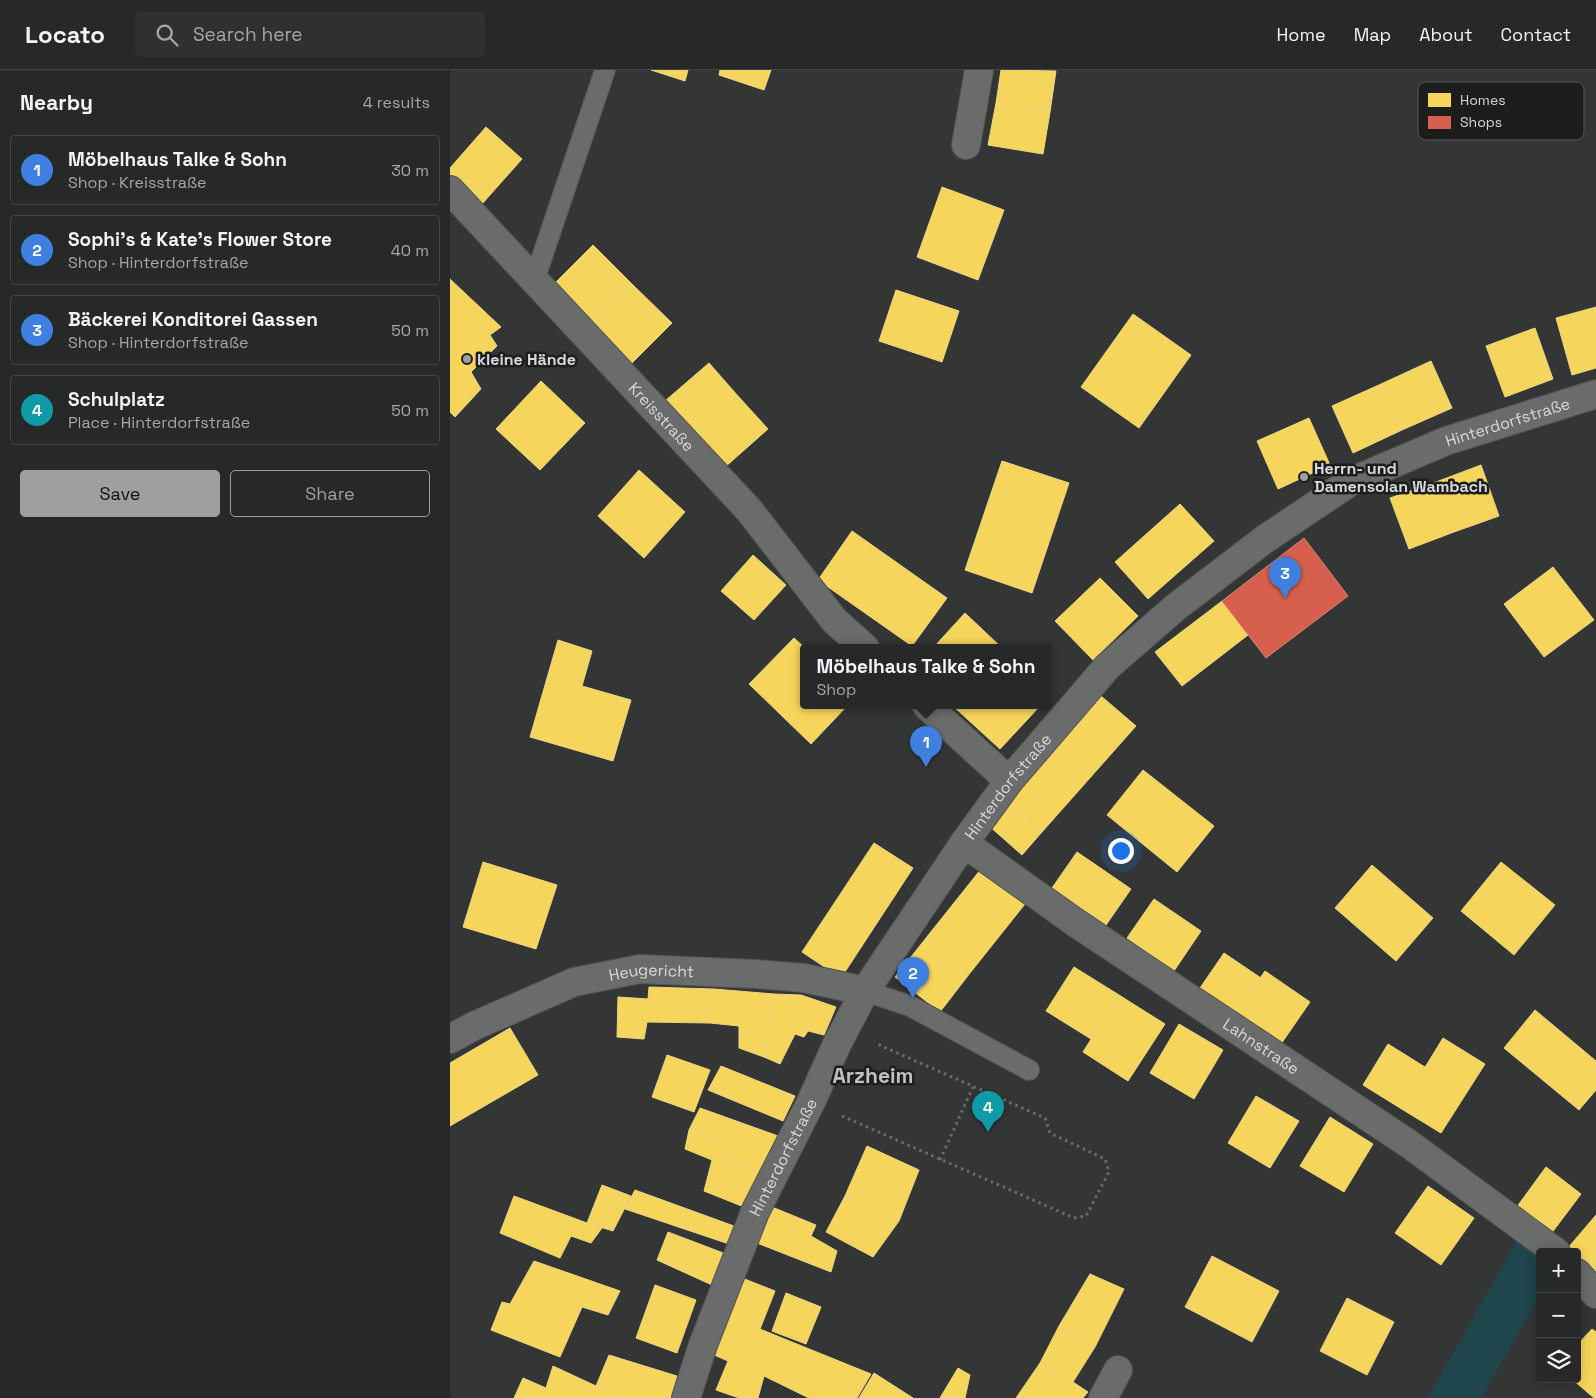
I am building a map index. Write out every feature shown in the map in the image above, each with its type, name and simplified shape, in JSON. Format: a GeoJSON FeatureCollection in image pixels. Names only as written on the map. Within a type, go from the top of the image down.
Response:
{"type":"FeatureCollection","features":[{"type":"Feature","properties":{"kind":"street"},"geometry":{"type":"LineString","coordinates":[[966,145],[979,70]]}},
{"type":"Feature","properties":{"kind":"street","name":"Kreisstraße"},"geometry":{"type":"LineString","coordinates":[[450,190],[748,510],[834,620],[861,644]]}},
{"type":"Feature","properties":{"kind":"street","name":"Hinterdorfstraße"},"geometry":{"type":"LineString","coordinates":[[688,1397],[703,1345],[755,1212],[811,1102],[844,1029],[865,991],[964,843],[1009,781],[1107,667],[1176,606],[1265,539],[1350,482],[1446,441],[1596,394]]}},
{"type":"Feature","properties":{"kind":"street"},"geometry":{"type":"LineString","coordinates":[[930,709],[1009,781]]}},
{"type":"Feature","properties":{"kind":"street","name":"Lahnstraße"},"geometry":{"type":"LineString","coordinates":[[964,843],[1076,923],[1409,1144],[1551,1248]]}},
{"type":"Feature","properties":{"kind":"street","name":"Heugericht"},"geometry":{"type":"LineString","coordinates":[[450,1040],[474,1026],[574,982],[640,969],[804,978],[865,991]]}},
{"type":"Feature","properties":{"kind":"street"},"geometry":{"type":"LineString","coordinates":[[1581,1277],[1596,1294]]}},
{"type":"Feature","properties":{"kind":"street"},"geometry":{"type":"LineString","coordinates":[[1102,1398],[1118,1370]]}},
{"type":"Feature","properties":{"kind":"lane"},"geometry":{"type":"LineString","coordinates":[[534,281],[605,70]]}},
{"type":"Feature","properties":{"kind":"lane"},"geometry":{"type":"LineString","coordinates":[[865,991],[910,1006],[1030,1070]]}},
{"type":"Feature","properties":{"kind":"path"},"geometry":{"type":"LineString","coordinates":[[811,1102],[1074,1218],[1086,1216],[1109,1172],[1105,1159],[1050,1133],[1045,1118],[844,1029]]}},
{"type":"Feature","properties":{"kind":"path"},"geometry":{"type":"LineString","coordinates":[[940,1160],[973,1087]]}},
{"type":"Feature","properties":{"kind":"shaded area"},"geometry":{"type":"Polygon","coordinates":[[[1524,1228],[1537,1248],[1536,1302],[1481,1398],[1428,1398],[1524,1228]]]}},
{"type":"Feature","properties":{"kind":"building: Homes"},"geometry":{"type":"Polygon","coordinates":[[[651,70],[688,70],[685,81],[651,70]]]}},
{"type":"Feature","properties":{"kind":"building: Homes"},"geometry":{"type":"Polygon","coordinates":[[[720,70],[771,70],[764,90],[719,75],[720,70]]]}},
{"type":"Feature","properties":{"kind":"building: Homes"},"geometry":{"type":"Polygon","coordinates":[[[1001,70],[1056,71],[1050,112],[996,103],[1001,70]]]}},
{"type":"Feature","properties":{"kind":"building: Homes"},"geometry":{"type":"Polygon","coordinates":[[[996,103],[1050,112],[1043,154],[988,145],[996,103]]]}},
{"type":"Feature","properties":{"kind":"building: Homes"},"geometry":{"type":"Polygon","coordinates":[[[486,127],[522,159],[482,204],[450,175],[450,168],[486,127]]]}},
{"type":"Feature","properties":{"kind":"building: Homes"},"geometry":{"type":"Polygon","coordinates":[[[942,187],[1004,210],[978,280],[917,257],[942,187]]]}},
{"type":"Feature","properties":{"kind":"building: Homes"},"geometry":{"type":"Polygon","coordinates":[[[593,245],[632,284],[591,325],[552,286],[593,245]]]}},
{"type":"Feature","properties":{"kind":"building: Homes","name":"kleine Hände"},"geometry":{"type":"Polygon","coordinates":[[[450,279],[501,327],[490,335],[497,346],[471,372],[481,389],[455,417],[450,412],[450,279]]]}},
{"type":"Feature","properties":{"kind":"building: Homes"},"geometry":{"type":"Polygon","coordinates":[[[632,284],[672,323],[631,364],[591,325],[632,284]]]}},
{"type":"Feature","properties":{"kind":"building: Homes"},"geometry":{"type":"Polygon","coordinates":[[[896,290],[959,311],[942,362],[879,341],[896,290]]]}},
{"type":"Feature","properties":{"kind":"building: Homes"},"geometry":{"type":"Polygon","coordinates":[[[1596,307],[1596,368],[1572,375],[1556,318],[1596,307]]]}},
{"type":"Feature","properties":{"kind":"building: Homes"},"geometry":{"type":"Polygon","coordinates":[[[1133,314],[1191,355],[1139,428],[1081,387],[1133,314]]]}},
{"type":"Feature","properties":{"kind":"building: Homes"},"geometry":{"type":"Polygon","coordinates":[[[1535,328],[1553,379],[1505,397],[1486,346],[1535,328]]]}},
{"type":"Feature","properties":{"kind":"building: Homes"},"geometry":{"type":"Polygon","coordinates":[[[1431,361],[1452,408],[1402,430],[1381,384],[1431,361]]]}},
{"type":"Feature","properties":{"kind":"building: Homes"},"geometry":{"type":"Polygon","coordinates":[[[709,363],[738,396],[695,434],[665,401],[709,363]]]}},
{"type":"Feature","properties":{"kind":"building: Homes"},"geometry":{"type":"Polygon","coordinates":[[[541,381],[585,423],[540,470],[496,429],[541,381]]]}},
{"type":"Feature","properties":{"kind":"building: Homes"},"geometry":{"type":"Polygon","coordinates":[[[1381,384],[1402,430],[1353,453],[1332,406],[1381,384]]]}},
{"type":"Feature","properties":{"kind":"building: Homes"},"geometry":{"type":"Polygon","coordinates":[[[738,396],[768,429],[724,468],[695,434],[738,396]]]}},
{"type":"Feature","properties":{"kind":"building: Homes"},"geometry":{"type":"Polygon","coordinates":[[[1309,418],[1330,465],[1278,489],[1257,441],[1309,418]]]}},
{"type":"Feature","properties":{"kind":"building: Homes"},"geometry":{"type":"Polygon","coordinates":[[[1002,461],[1069,483],[1032,593],[965,570],[1002,461]]]}},
{"type":"Feature","properties":{"kind":"building: Homes"},"geometry":{"type":"Polygon","coordinates":[[[1481,465],[1499,516],[1454,532],[1436,482],[1481,465]]]}},
{"type":"Feature","properties":{"kind":"building: Homes"},"geometry":{"type":"Polygon","coordinates":[[[639,470],[685,512],[644,558],[598,516],[639,470]]]}},
{"type":"Feature","properties":{"kind":"building: Homes"},"geometry":{"type":"Polygon","coordinates":[[[1436,482],[1454,532],[1409,549],[1390,498],[1436,482]]]}},
{"type":"Feature","properties":{"kind":"building: Homes"},"geometry":{"type":"Polygon","coordinates":[[[1180,504],[1214,541],[1148,599],[1115,562],[1180,504]]]}},
{"type":"Feature","properties":{"kind":"building: Homes"},"geometry":{"type":"Polygon","coordinates":[[[852,531],[947,598],[913,644],[909,644],[818,580],[852,531]]]}},
{"type":"Feature","properties":{"kind":"building: Homes"},"geometry":{"type":"Polygon","coordinates":[[[753,555],[786,585],[754,620],[721,591],[753,555]]]}},
{"type":"Feature","properties":{"kind":"building: Homes"},"geometry":{"type":"Polygon","coordinates":[[[1553,567],[1594,620],[1544,657],[1504,604],[1553,567]]]}},
{"type":"Feature","properties":{"kind":"building: Homes"},"geometry":{"type":"Polygon","coordinates":[[[1100,578],[1138,616],[1093,660],[1055,621],[1100,578]]]}},
{"type":"Feature","properties":{"kind":"building: Homes"},"geometry":{"type":"Polygon","coordinates":[[[1222,601],[1248,635],[1182,686],[1155,652],[1222,601]]]}},
{"type":"Feature","properties":{"kind":"building: Homes"},"geometry":{"type":"Polygon","coordinates":[[[965,613],[998,644],[937,644],[965,613]]]}},
{"type":"Feature","properties":{"kind":"building: Homes"},"geometry":{"type":"Polygon","coordinates":[[[794,638],[801,644],[800,709],[844,709],[811,744],[749,684],[794,638]]]}},
{"type":"Feature","properties":{"kind":"building: Homes"},"geometry":{"type":"Polygon","coordinates":[[[558,640],[592,651],[582,686],[631,700],[613,761],[530,737],[558,640]]]}},
{"type":"Feature","properties":{"kind":"building: Homes"},"geometry":{"type":"Polygon","coordinates":[[[1101,696],[1136,726],[1042,832],[1008,802],[1101,696]]]}},
{"type":"Feature","properties":{"kind":"building: Homes"},"geometry":{"type":"Polygon","coordinates":[[[956,709],[1037,709],[1000,749],[956,709]]]}},
{"type":"Feature","properties":{"kind":"building: Homes"},"geometry":{"type":"Polygon","coordinates":[[[1143,770],[1214,826],[1177,872],[1107,815],[1143,770]]]}},
{"type":"Feature","properties":{"kind":"building: Homes"},"geometry":{"type":"Polygon","coordinates":[[[1008,802],[1042,832],[1022,855],[988,825],[1008,802]]]}},
{"type":"Feature","properties":{"kind":"building: Homes"},"geometry":{"type":"Polygon","coordinates":[[[874,843],[913,868],[841,978],[802,952],[874,843]]]}},
{"type":"Feature","properties":{"kind":"building: Homes"},"geometry":{"type":"Polygon","coordinates":[[[1077,852],[1131,889],[1106,925],[1052,888],[1077,852]]]}},
{"type":"Feature","properties":{"kind":"building: Homes"},"geometry":{"type":"Polygon","coordinates":[[[483,862],[557,885],[536,949],[463,927],[483,862]]]}},
{"type":"Feature","properties":{"kind":"building: Homes"},"geometry":{"type":"Polygon","coordinates":[[[1501,862],[1555,905],[1514,955],[1461,911],[1501,862]]]}},
{"type":"Feature","properties":{"kind":"building: Homes"},"geometry":{"type":"Polygon","coordinates":[[[985,864],[1029,899],[970,973],[926,938],[985,864]]]}},
{"type":"Feature","properties":{"kind":"building: Homes"},"geometry":{"type":"Polygon","coordinates":[[[1372,865],[1433,918],[1396,961],[1335,908],[1372,865]]]}},
{"type":"Feature","properties":{"kind":"building: Homes"},"geometry":{"type":"Polygon","coordinates":[[[1154,899],[1201,931],[1174,971],[1127,938],[1154,899]]]}},
{"type":"Feature","properties":{"kind":"building: Homes"},"geometry":{"type":"Polygon","coordinates":[[[926,938],[970,973],[940,1012],[895,977],[926,938]]]}},
{"type":"Feature","properties":{"kind":"building: Homes"},"geometry":{"type":"Polygon","coordinates":[[[1224,953],[1261,978],[1236,1013],[1200,988],[1224,953]]]}},
{"type":"Feature","properties":{"kind":"building: Homes"},"geometry":{"type":"Polygon","coordinates":[[[1074,967],[1119,995],[1091,1039],[1046,1011],[1074,967]]]}},
{"type":"Feature","properties":{"kind":"building: Homes"},"geometry":{"type":"Polygon","coordinates":[[[1265,971],[1310,1002],[1281,1044],[1236,1013],[1265,971]]]}},
{"type":"Feature","properties":{"kind":"building: Homes"},"geometry":{"type":"Polygon","coordinates":[[[649,987],[714,989],[710,1023],[647,1022],[644,1039],[617,1037],[618,997],[648,999],[649,987]]]}},
{"type":"Feature","properties":{"kind":"building: Homes"},"geometry":{"type":"Polygon","coordinates":[[[714,989],[774,994],[764,1057],[739,1048],[739,1026],[710,1023],[714,989]]]}},
{"type":"Feature","properties":{"kind":"building: Homes"},"geometry":{"type":"Polygon","coordinates":[[[774,994],[801,995],[836,1007],[824,1035],[808,1031],[804,1037],[795,1034],[780,1064],[764,1057],[774,994]]]}},
{"type":"Feature","properties":{"kind":"building: Homes"},"geometry":{"type":"Polygon","coordinates":[[[1119,995],[1165,1024],[1128,1081],[1083,1052],[1119,995]]]}},
{"type":"Feature","properties":{"kind":"building: Homes"},"geometry":{"type":"Polygon","coordinates":[[[1535,1010],[1596,1061],[1596,1090],[1579,1110],[1504,1048],[1535,1010]]]}},
{"type":"Feature","properties":{"kind":"building: Homes"},"geometry":{"type":"Polygon","coordinates":[[[1179,1024],[1223,1050],[1194,1099],[1150,1073],[1179,1024]]]}},
{"type":"Feature","properties":{"kind":"building: Homes"},"geometry":{"type":"Polygon","coordinates":[[[510,1028],[538,1075],[450,1126],[450,1063],[510,1028]]]}},
{"type":"Feature","properties":{"kind":"building: Homes"},"geometry":{"type":"Polygon","coordinates":[[[1443,1038],[1485,1064],[1441,1133],[1400,1108],[1443,1038]]]}},
{"type":"Feature","properties":{"kind":"building: Homes"},"geometry":{"type":"Polygon","coordinates":[[[1388,1044],[1425,1067],[1400,1108],[1363,1085],[1388,1044]]]}},
{"type":"Feature","properties":{"kind":"building: Homes"},"geometry":{"type":"Polygon","coordinates":[[[667,1055],[710,1070],[694,1112],[652,1097],[667,1055]]]}},
{"type":"Feature","properties":{"kind":"building: Homes"},"geometry":{"type":"Polygon","coordinates":[[[721,1066],[795,1096],[783,1121],[708,1090],[721,1066]]]}},
{"type":"Feature","properties":{"kind":"building: Homes"},"geometry":{"type":"Polygon","coordinates":[[[1256,1096],[1299,1121],[1270,1168],[1228,1143],[1256,1096]]]}},
{"type":"Feature","properties":{"kind":"building: Homes"},"geometry":{"type":"Polygon","coordinates":[[[700,1108],[781,1137],[761,1172],[720,1158],[726,1143],[689,1130],[700,1108]]]}},
{"type":"Feature","properties":{"kind":"building: Homes"},"geometry":{"type":"Polygon","coordinates":[[[1330,1117],[1373,1144],[1344,1192],[1300,1166],[1330,1117]]]}},
{"type":"Feature","properties":{"kind":"building: Homes"},"geometry":{"type":"Polygon","coordinates":[[[689,1130],[726,1143],[720,1158],[761,1172],[744,1207],[704,1191],[712,1160],[685,1149],[689,1130]]]}},
{"type":"Feature","properties":{"kind":"building: Homes"},"geometry":{"type":"Polygon","coordinates":[[[867,1146],[919,1170],[899,1221],[845,1196],[867,1146]]]}},
{"type":"Feature","properties":{"kind":"building: Homes"},"geometry":{"type":"Polygon","coordinates":[[[1546,1167],[1581,1194],[1551,1234],[1516,1208],[1546,1167]]]}},
{"type":"Feature","properties":{"kind":"building: Homes"},"geometry":{"type":"Polygon","coordinates":[[[602,1185],[631,1196],[613,1231],[587,1223],[602,1185]]]}},
{"type":"Feature","properties":{"kind":"building: Homes"},"geometry":{"type":"Polygon","coordinates":[[[1428,1186],[1474,1218],[1441,1265],[1395,1233],[1428,1186]]]}},
{"type":"Feature","properties":{"kind":"building: Homes"},"geometry":{"type":"Polygon","coordinates":[[[635,1190],[734,1226],[729,1244],[625,1209],[635,1190]]]}},
{"type":"Feature","properties":{"kind":"building: Homes"},"geometry":{"type":"Polygon","coordinates":[[[514,1196],[602,1228],[591,1243],[571,1236],[560,1258],[500,1233],[514,1196]]]}},
{"type":"Feature","properties":{"kind":"building: Homes"},"geometry":{"type":"Polygon","coordinates":[[[845,1196],[899,1221],[873,1257],[826,1232],[845,1196]]]}},
{"type":"Feature","properties":{"kind":"building: Homes"},"geometry":{"type":"Polygon","coordinates":[[[772,1207],[816,1225],[811,1236],[837,1251],[831,1272],[757,1243],[772,1207]]]}},
{"type":"Feature","properties":{"kind":"building: Homes"},"geometry":{"type":"Polygon","coordinates":[[[1596,1215],[1596,1273],[1581,1261],[1581,1248],[1568,1248],[1596,1215]]]}},
{"type":"Feature","properties":{"kind":"building: Homes"},"geometry":{"type":"Polygon","coordinates":[[[668,1232],[726,1254],[712,1285],[657,1260],[668,1232]]]}},
{"type":"Feature","properties":{"kind":"building: Homes"},"geometry":{"type":"Polygon","coordinates":[[[1212,1256],[1279,1291],[1252,1342],[1185,1307],[1212,1256]]]}},
{"type":"Feature","properties":{"kind":"building: Homes"},"geometry":{"type":"Polygon","coordinates":[[[534,1261],[620,1291],[608,1315],[582,1307],[560,1357],[491,1330],[502,1302],[510,1304],[534,1261]]]}},
{"type":"Feature","properties":{"kind":"building: Homes"},"geometry":{"type":"Polygon","coordinates":[[[1090,1274],[1124,1289],[1095,1347],[1059,1326],[1090,1274]]]}},
{"type":"Feature","properties":{"kind":"building: Homes"},"geometry":{"type":"Polygon","coordinates":[[[737,1276],[775,1291],[760,1329],[782,1338],[764,1376],[758,1398],[739,1398],[716,1390],[728,1361],[705,1351],[737,1276]]]}},
{"type":"Feature","properties":{"kind":"building: Homes"},"geometry":{"type":"Polygon","coordinates":[[[655,1285],[696,1300],[677,1353],[636,1338],[655,1285]]]}},
{"type":"Feature","properties":{"kind":"building: Homes"},"geometry":{"type":"Polygon","coordinates":[[[786,1293],[821,1307],[806,1344],[772,1331],[786,1293]]]}},
{"type":"Feature","properties":{"kind":"building: Homes"},"geometry":{"type":"Polygon","coordinates":[[[1347,1298],[1394,1322],[1367,1375],[1320,1351],[1347,1298]]]}},
{"type":"Feature","properties":{"kind":"building: Homes"},"geometry":{"type":"Polygon","coordinates":[[[1059,1326],[1095,1347],[1073,1382],[1040,1363],[1059,1326]]]}},
{"type":"Feature","properties":{"kind":"building: Homes"},"geometry":{"type":"Polygon","coordinates":[[[1592,1329],[1596,1332],[1596,1398],[1577,1383],[1581,1383],[1581,1341],[1592,1329]]]}},
{"type":"Feature","properties":{"kind":"building: Homes"},"geometry":{"type":"Polygon","coordinates":[[[782,1338],[871,1374],[857,1398],[809,1398],[764,1376],[782,1338]]]}},
{"type":"Feature","properties":{"kind":"building: Homes"},"geometry":{"type":"Polygon","coordinates":[[[609,1355],[677,1376],[671,1398],[622,1398],[596,1386],[609,1355]]]}},
{"type":"Feature","properties":{"kind":"building: Homes"},"geometry":{"type":"Polygon","coordinates":[[[1040,1363],[1088,1392],[1083,1398],[1016,1398],[1040,1363]]]}},
{"type":"Feature","properties":{"kind":"building: Homes"},"geometry":{"type":"Polygon","coordinates":[[[553,1366],[622,1398],[514,1398],[523,1378],[546,1388],[553,1366]]]}},
{"type":"Feature","properties":{"kind":"building: Homes"},"geometry":{"type":"Polygon","coordinates":[[[958,1368],[970,1375],[965,1398],[940,1398],[958,1368]]]}},
{"type":"Feature","properties":{"kind":"building: Homes"},"geometry":{"type":"Polygon","coordinates":[[[874,1373],[913,1398],[859,1398],[874,1373]]]}},
{"type":"Feature","properties":{"kind":"building: Shops"},"geometry":{"type":"Polygon","coordinates":[[[1304,538],[1348,596],[1266,658],[1222,601],[1304,538]]]}},
{"type":"Feature","properties":{"kind":"place","name":"kleine Hände"},"geometry":{"type":"Point","coordinates":[467,359]}},
{"type":"Feature","properties":{"kind":"place","name":"Herrn- und Damensolan Wambach"},"geometry":{"type":"Point","coordinates":[1304,477]}},
{"type":"Feature","properties":{"kind":"place","name":"Bäckerei Konditorei Gassen"},"geometry":{"type":"Point","coordinates":[1285,598]}},
{"type":"Feature","properties":{"kind":"place","name":"Möbelhaus Talke & Sohn"},"geometry":{"type":"Point","coordinates":[926,767]}},
{"type":"Feature","properties":{"kind":"place","name":"Sophi's & Kate's Flower Store"},"geometry":{"type":"Point","coordinates":[913,998]}},
{"type":"Feature","properties":{"kind":"place","name":"Schulplatz"},"geometry":{"type":"Point","coordinates":[988,1132]}},
{"type":"Feature","properties":{"kind":"district","name":"Arzheim"},"geometry":{"type":"Point","coordinates":[873,1075]}}]}
